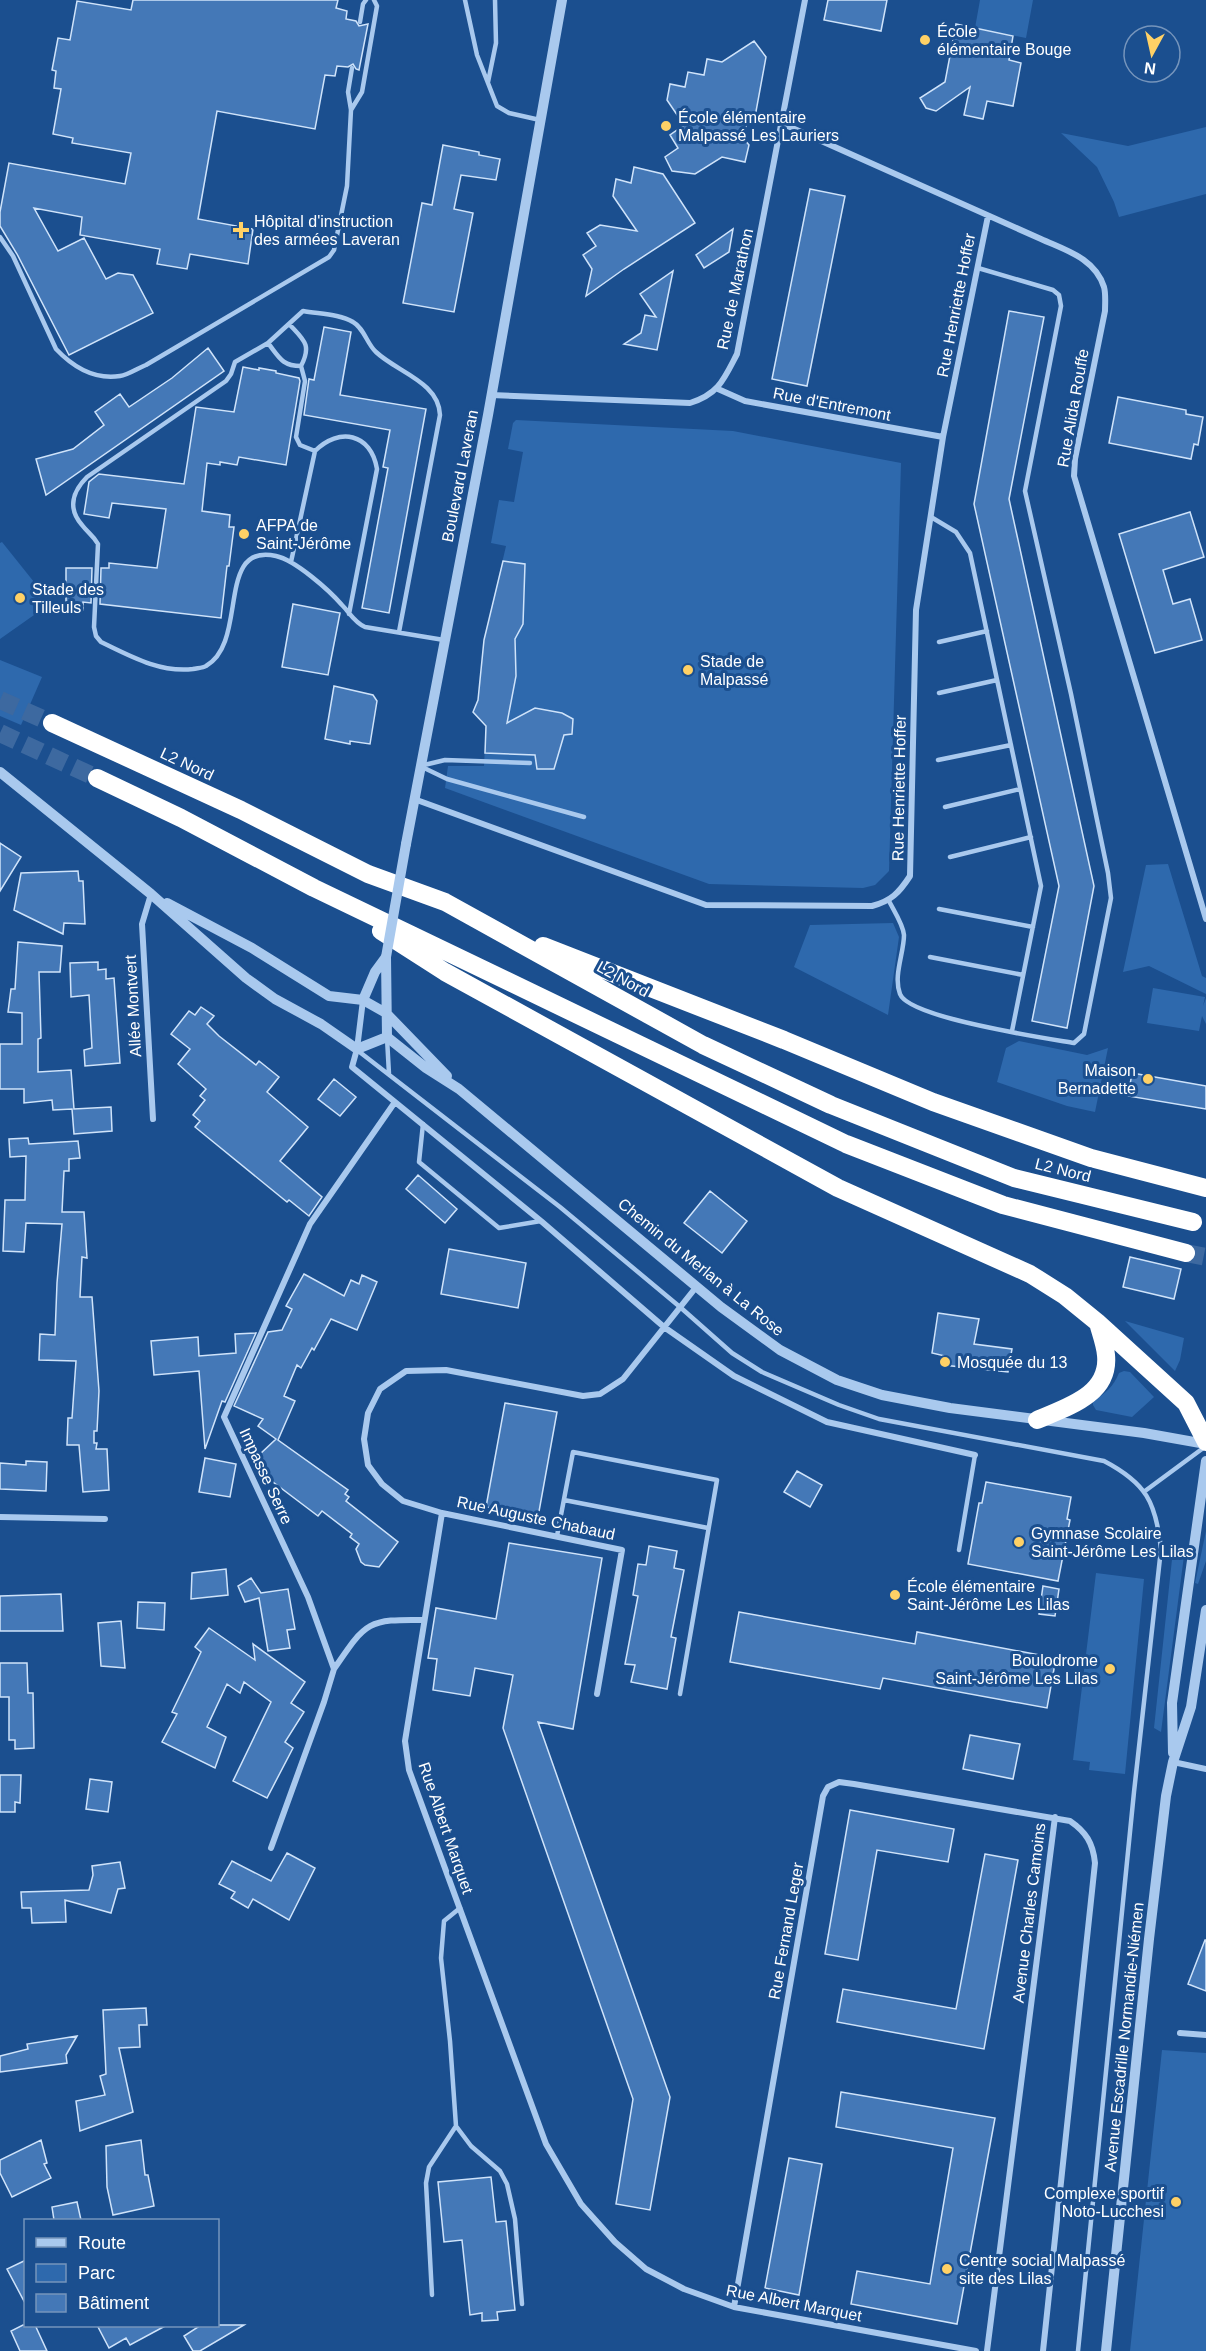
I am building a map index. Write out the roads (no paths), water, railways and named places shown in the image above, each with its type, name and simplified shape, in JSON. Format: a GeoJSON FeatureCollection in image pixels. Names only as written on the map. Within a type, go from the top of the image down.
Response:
{"type":"FeatureCollection","features":[{"type":"Feature","properties":{"kind":"highway","name":"L2 Nord"},"geometry":{"type":"LineString","coordinates":[[52,723],[241,810],[368,874],[445,902],[703,1045],[831,1105],[1014,1178],[1193,1222]]}},
{"type":"Feature","properties":{"kind":"highway"},"geometry":{"type":"LineString","coordinates":[[97,778],[181,818],[314,888],[846,1144],[1003,1205],[1186,1253]]}},
{"type":"Feature","properties":{"kind":"highway"},"geometry":{"type":"LineString","coordinates":[[314,888],[465,984],[838,1188],[1030,1274],[1065,1296],[1097,1322],[1186,1403],[1206,1444]]}},
{"type":"Feature","properties":{"kind":"highway"},"geometry":{"type":"LineString","coordinates":[[445,902],[521,938],[784,1040],[933,1102],[1091,1158],[1206,1188]]}},
{"type":"Feature","properties":{"kind":"highway"},"geometry":{"type":"LineString","coordinates":[[1037,1420],[1081,1400],[1094,1391],[1101,1380],[1106,1368],[1106,1355],[1097,1322]]}},
{"type":"Feature","properties":{"kind":"street","name":"Boulevard Laveran"},"geometry":{"type":"LineString","coordinates":[[386,1012],[386,957],[562,0]]}},
{"type":"Feature","properties":{"kind":"street","name":"Rue de Marathon"},"geometry":{"type":"LineString","coordinates":[[718,388],[737,354],[806,0]]}},
{"type":"Feature","properties":{"kind":"street","name":"Rue Alida Rouffe"},"geometry":{"type":"LineString","coordinates":[[781,123],[1076,255],[1094,267],[1105,288],[1105,311],[1075,459],[1074,476],[1206,919]]}},
{"type":"Feature","properties":{"kind":"street","name":"Rue Henriette Hoffer"},"geometry":{"type":"LineString","coordinates":[[889,901],[900,892],[910,876],[916,610],[943,437],[988,216]]}},
{"type":"Feature","properties":{"kind":"street"},"geometry":{"type":"LineString","coordinates":[[491,395],[690,403],[704,398],[718,388]]}},
{"type":"Feature","properties":{"kind":"street","name":"Rue d'Entremont"},"geometry":{"type":"LineString","coordinates":[[718,388],[752,402],[943,437]]}},
{"type":"Feature","properties":{"kind":"street","name":"Chemin du Merlan à La Rose"},"geometry":{"type":"LineString","coordinates":[[0,772],[151,894],[246,978],[275,999],[321,1024],[357,1049]]}},
{"type":"Feature","properties":{"kind":"street"},"geometry":{"type":"LineString","coordinates":[[414,799],[706,905],[872,906],[889,901]]}},
{"type":"Feature","properties":{"kind":"street","name":"Chemin du Merlan à La Rose"},"geometry":{"type":"LineString","coordinates":[[151,894],[252,948],[329,996],[363,1000],[386,1012],[459,1089],[697,1286],[780,1350],[837,1380],[882,1395],[950,1408],[1144,1433],[1206,1444]]}},
{"type":"Feature","properties":{"kind":"street","name":"Allée Montvert"},"geometry":{"type":"LineString","coordinates":[[151,894],[141,924],[153,1119]]}},
{"type":"Feature","properties":{"kind":"street","name":"Boulevard Laveran"},"geometry":{"type":"LineString","coordinates":[[363,1000],[375,972],[386,957]]}},
{"type":"Feature","properties":{"kind":"street"},"geometry":{"type":"LineString","coordinates":[[363,1000],[357,1049],[352,1067],[541,1221],[664,1327],[734,1376],[827,1422],[975,1455]]}},
{"type":"Feature","properties":{"kind":"street"},"geometry":{"type":"LineString","coordinates":[[357,1049],[387,1037],[386,1012]]}},
{"type":"Feature","properties":{"kind":"street","name":"Chemin du Merlan à La Rose"},"geometry":{"type":"LineString","coordinates":[[387,1037],[426,1068],[459,1089]]}},
{"type":"Feature","properties":{"kind":"street","name":"Impasse Serre"},"geometry":{"type":"LineString","coordinates":[[334,1669],[308,1597],[224,1417],[310,1224],[395,1102]]}},
{"type":"Feature","properties":{"kind":"street"},"geometry":{"type":"LineString","coordinates":[[442,1513],[403,1501],[382,1484],[368,1465],[364,1439],[368,1413],[380,1389],[406,1371],[446,1370],[583,1396],[600,1394],[623,1379],[697,1286]]}},
{"type":"Feature","properties":{"kind":"street","name":"Avenue Escadrille Normandie-Niémen"},"geometry":{"type":"LineString","coordinates":[[1173,1762],[1172,1704],[1206,1461]]}},
{"type":"Feature","properties":{"kind":"street","name":"Rue Auguste Chabaud"},"geometry":{"type":"LineString","coordinates":[[442,1513],[622,1550],[597,1695]]}},
{"type":"Feature","properties":{"kind":"street","name":"Rue Albert Marquet"},"geometry":{"type":"LineString","coordinates":[[442,1513],[405,1741],[409,1770],[546,2144],[581,2204],[615,2242],[646,2269],[684,2289],[734,2307],[976,2351]]}},
{"type":"Feature","properties":{"kind":"street"},"geometry":{"type":"LineString","coordinates":[[0,1517],[105,1519]]}},
{"type":"Feature","properties":{"kind":"street","name":"Avenue Escadrille Normandie-Niémen"},"geometry":{"type":"LineString","coordinates":[[1106,2351],[1166,1796],[1173,1762],[1191,1707],[1206,1610]]}},
{"type":"Feature","properties":{"kind":"street"},"geometry":{"type":"LineString","coordinates":[[271,1848],[334,1669],[355,1638],[371,1624],[392,1620],[424,1620]]}},
{"type":"Feature","properties":{"kind":"street"},"geometry":{"type":"LineString","coordinates":[[1173,1762],[1206,1769]]}},
{"type":"Feature","properties":{"kind":"street","name":"Rue Fernand Leger"},"geometry":{"type":"LineString","coordinates":[[734,2307],[821,1808],[828,1787],[839,1782],[1055,1817]]}},
{"type":"Feature","properties":{"kind":"street","name":"Avenue Charles Camoins"},"geometry":{"type":"LineString","coordinates":[[987,2351],[1055,1817],[1070,1821],[1088,1836],[1094,1849],[1095,1863],[1043,2351]]}},
{"type":"Feature","properties":{"kind":"street"},"geometry":{"type":"LineString","coordinates":[[1180,2033],[1206,2035]]}},
{"type":"Feature","properties":{"kind":"lane"},"geometry":{"type":"LineString","coordinates":[[360,22],[363,4],[366,0]]}},
{"type":"Feature","properties":{"kind":"lane"},"geometry":{"type":"LineString","coordinates":[[351,110],[362,92],[377,6],[374,0]]}},
{"type":"Feature","properties":{"kind":"lane"},"geometry":{"type":"LineString","coordinates":[[465,0],[477,55],[498,106],[509,113],[540,120]]}},
{"type":"Feature","properties":{"kind":"lane"},"geometry":{"type":"LineString","coordinates":[[488,85],[496,43],[495,0]]}},
{"type":"Feature","properties":{"kind":"lane"},"geometry":{"type":"LineString","coordinates":[[0,237],[13,256],[56,349],[68,362],[84,372],[120,376],[146,365],[329,257],[334,250],[347,186],[351,110],[348,92],[352,68]]}},
{"type":"Feature","properties":{"kind":"lane"},"geometry":{"type":"LineString","coordinates":[[889,901],[904,933],[898,980],[900,995],[910,1006],[943,1017],[1074,1043],[1084,1034],[1111,898],[1108,873],[1071,694],[1025,491],[1061,306],[1059,295],[1053,290],[978,268]]}},
{"type":"Feature","properties":{"kind":"lane"},"geometry":{"type":"LineString","coordinates":[[399,632],[440,415],[440,403],[433,393],[375,351],[356,323],[345,318],[303,311],[268,343],[235,362],[226,381],[87,477],[77,487],[73,499],[74,513],[82,526],[93,534],[98,544],[94,627],[96,636],[101,642],[149,664],[184,670],[206,667],[219,654],[230,631],[239,572],[244,563],[256,555],[276,555],[291,562],[342,604],[357,623],[364,627],[444,640]]}},
{"type":"Feature","properties":{"kind":"lane"},"geometry":{"type":"LineString","coordinates":[[290,325],[305,341],[307,355],[301,366],[305,381],[296,437],[300,445],[315,451]]}},
{"type":"Feature","properties":{"kind":"lane"},"geometry":{"type":"LineString","coordinates":[[268,343],[280,359],[289,366],[301,366]]}},
{"type":"Feature","properties":{"kind":"lane"},"geometry":{"type":"LineString","coordinates":[[291,562],[315,451],[324,441],[340,436],[367,444],[375,456],[377,469],[349,614]]}},
{"type":"Feature","properties":{"kind":"lane"},"geometry":{"type":"LineString","coordinates":[[931,518],[956,532],[970,553],[1041,886],[1012,1032]]}},
{"type":"Feature","properties":{"kind":"lane"},"geometry":{"type":"LineString","coordinates":[[939,642],[987,632]]}},
{"type":"Feature","properties":{"kind":"lane"},"geometry":{"type":"LineString","coordinates":[[939,693],[997,680]]}},
{"type":"Feature","properties":{"kind":"lane"},"geometry":{"type":"LineString","coordinates":[[938,760],[1011,745]]}},
{"type":"Feature","properties":{"kind":"lane"},"geometry":{"type":"LineString","coordinates":[[420,766],[445,760],[530,763]]}},
{"type":"Feature","properties":{"kind":"lane"},"geometry":{"type":"LineString","coordinates":[[420,766],[447,779],[584,818]]}},
{"type":"Feature","properties":{"kind":"lane"},"geometry":{"type":"LineString","coordinates":[[945,807],[1020,789]]}},
{"type":"Feature","properties":{"kind":"lane"},"geometry":{"type":"LineString","coordinates":[[950,857],[1031,837]]}},
{"type":"Feature","properties":{"kind":"lane"},"geometry":{"type":"LineString","coordinates":[[939,909],[1033,927]]}},
{"type":"Feature","properties":{"kind":"lane"},"geometry":{"type":"LineString","coordinates":[[930,957],[1023,975]]}},
{"type":"Feature","properties":{"kind":"lane"},"geometry":{"type":"LineString","coordinates":[[387,1037],[389,1074]]}},
{"type":"Feature","properties":{"kind":"lane"},"geometry":{"type":"LineString","coordinates":[[357,1049],[560,1207],[732,1353],[762,1372],[839,1405],[879,1419],[1104,1461],[1123,1471],[1145,1491],[1158,1522],[1161,1549],[1134,1792],[1078,2351]]}},
{"type":"Feature","properties":{"kind":"lane"},"geometry":{"type":"LineString","coordinates":[[423,1124],[419,1162],[499,1228],[541,1221]]}},
{"type":"Feature","properties":{"kind":"lane"},"geometry":{"type":"LineString","coordinates":[[1145,1491],[1206,1444]]}},
{"type":"Feature","properties":{"kind":"lane"},"geometry":{"type":"LineString","coordinates":[[557,1536],[573,1452],[717,1480],[680,1694]]}},
{"type":"Feature","properties":{"kind":"lane"},"geometry":{"type":"LineString","coordinates":[[959,1550],[975,1455]]}},
{"type":"Feature","properties":{"kind":"lane"},"geometry":{"type":"LineString","coordinates":[[564,1500],[708,1528]]}},
{"type":"Feature","properties":{"kind":"lane"},"geometry":{"type":"LineString","coordinates":[[460,1908],[444,1921],[441,1958],[456,2126],[471,2146],[500,2171],[507,2184],[515,2219],[522,2304]]}},
{"type":"Feature","properties":{"kind":"lane"},"geometry":{"type":"LineString","coordinates":[[432,2295],[426,2182],[429,2167],[456,2126]]}},
{"type":"Feature","properties":{"kind":"tunnel"},"geometry":{"type":"LineString","coordinates":[[0,700],[52,723]]}},
{"type":"Feature","properties":{"kind":"tunnel"},"geometry":{"type":"LineString","coordinates":[[0,733],[97,778]]}},
{"type":"Feature","properties":{"kind":"tunnel"},"geometry":{"type":"LineString","coordinates":[[1186,1253],[1206,1257]]}},
{"type":"Feature","properties":{"kind":"place","name":"École élémentaire Bouge"},"geometry":{"type":"Point","coordinates":[925,40]}},
{"type":"Feature","properties":{"kind":"place","name":"École élémentaire Malpassé Les Lauriers"},"geometry":{"type":"Point","coordinates":[666,126]}},
{"type":"Feature","properties":{"kind":"place","name":"Hôpital d'instruction des armées Laveran"},"geometry":{"type":"Point","coordinates":[241,230]}},
{"type":"Feature","properties":{"kind":"place","name":"AFPA de Saint-Jérôme"},"geometry":{"type":"Point","coordinates":[244,534]}},
{"type":"Feature","properties":{"kind":"place","name":"Stade des Tilleuls"},"geometry":{"type":"Point","coordinates":[20,598]}},
{"type":"Feature","properties":{"kind":"place","name":"Stade de Malpassé"},"geometry":{"type":"Point","coordinates":[688,670]}},
{"type":"Feature","properties":{"kind":"place","name":"Maison Bernadette"},"geometry":{"type":"Point","coordinates":[1148,1079]}},
{"type":"Feature","properties":{"kind":"place","name":"Mosquée du 13"},"geometry":{"type":"Point","coordinates":[945,1362]}},
{"type":"Feature","properties":{"kind":"place","name":"Gymnase Scolaire Saint-Jérôme Les Lilas"},"geometry":{"type":"Point","coordinates":[1019,1542]}},
{"type":"Feature","properties":{"kind":"place","name":"École élémentaire Saint-Jérôme Les Lilas"},"geometry":{"type":"Point","coordinates":[895,1595]}},
{"type":"Feature","properties":{"kind":"place","name":"Boulodrome Saint-Jérôme Les Lilas"},"geometry":{"type":"Point","coordinates":[1110,1669]}},
{"type":"Feature","properties":{"kind":"place","name":"Complexe sportif Noto-Lucchesi"},"geometry":{"type":"Point","coordinates":[1176,2202]}},
{"type":"Feature","properties":{"kind":"place","name":"Centre social Malpassé site des Lilas"},"geometry":{"type":"Point","coordinates":[947,2269]}}]}
